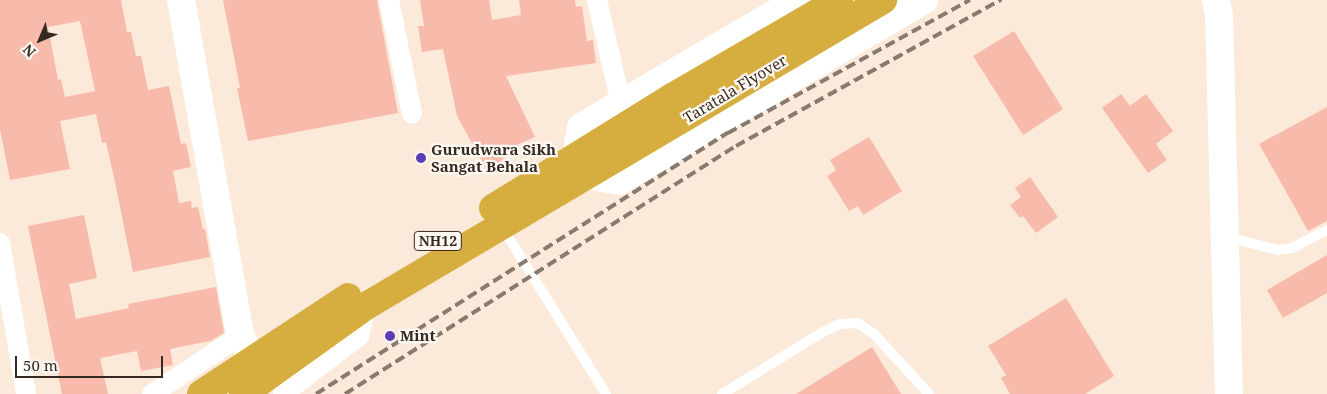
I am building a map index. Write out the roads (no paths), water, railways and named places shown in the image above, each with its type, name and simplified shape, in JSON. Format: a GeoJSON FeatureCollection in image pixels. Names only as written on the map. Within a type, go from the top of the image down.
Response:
{"type":"FeatureCollection","features":[{"type":"Feature","properties":{"kind":"highway","name":"Taratala Flyover"},"geometry":{"type":"LineString","coordinates":[[581,166],[672,97],[839,0]]}},
{"type":"Feature","properties":{"kind":"highway","name":"Taratala Flyover"},"geometry":{"type":"LineString","coordinates":[[581,166],[673,126],[882,0]]}},
{"type":"Feature","properties":{"kind":"highway","name":"NH12"},"geometry":{"type":"LineString","coordinates":[[201,394],[261,382],[366,306],[501,225],[581,166]]}},
{"type":"Feature","properties":{"kind":"highway","name":"NH12"},"geometry":{"type":"LineString","coordinates":[[261,382],[369,283],[581,166]]}},
{"type":"Feature","properties":{"kind":"street"},"geometry":{"type":"LineString","coordinates":[[181,0],[240,336],[261,382]]}},
{"type":"Feature","properties":{"kind":"street"},"geometry":{"type":"LineString","coordinates":[[389,0],[412,114]]}},
{"type":"Feature","properties":{"kind":"street"},"geometry":{"type":"LineString","coordinates":[[597,0],[621,104]]}},
{"type":"Feature","properties":{"kind":"street"},"geometry":{"type":"LineString","coordinates":[[798,0],[581,127],[581,166],[619,181],[924,0]]}},
{"type":"Feature","properties":{"kind":"street"},"geometry":{"type":"LineString","coordinates":[[1216,0],[1219,15],[1230,394]]}},
{"type":"Feature","properties":{"kind":"street"},"geometry":{"type":"LineString","coordinates":[[0,243],[26,394]]}},
{"type":"Feature","properties":{"kind":"street"},"geometry":{"type":"LineString","coordinates":[[152,394],[240,336]]}},
{"type":"Feature","properties":{"kind":"lane"},"geometry":{"type":"LineString","coordinates":[[501,225],[606,394]]}},
{"type":"Feature","properties":{"kind":"lane"},"geometry":{"type":"LineString","coordinates":[[1225,237],[1278,250],[1292,248],[1327,230]]}},
{"type":"Feature","properties":{"kind":"lane"},"geometry":{"type":"LineString","coordinates":[[722,394],[823,332],[840,324],[858,323],[874,334],[929,394]]}},
{"type":"Feature","properties":{"kind":"railway"},"geometry":{"type":"LineString","coordinates":[[316,394],[728,133],[970,0]]}},
{"type":"Feature","properties":{"kind":"railway"},"geometry":{"type":"LineString","coordinates":[[345,394],[736,146],[1001,0]]}},
{"type":"Feature","properties":{"kind":"place","name":"Gurudwara Sikh Sangat Behala"},"geometry":{"type":"Point","coordinates":[421,158]}},
{"type":"Feature","properties":{"kind":"place","name":"Mint"},"geometry":{"type":"Point","coordinates":[390,336]}}]}
